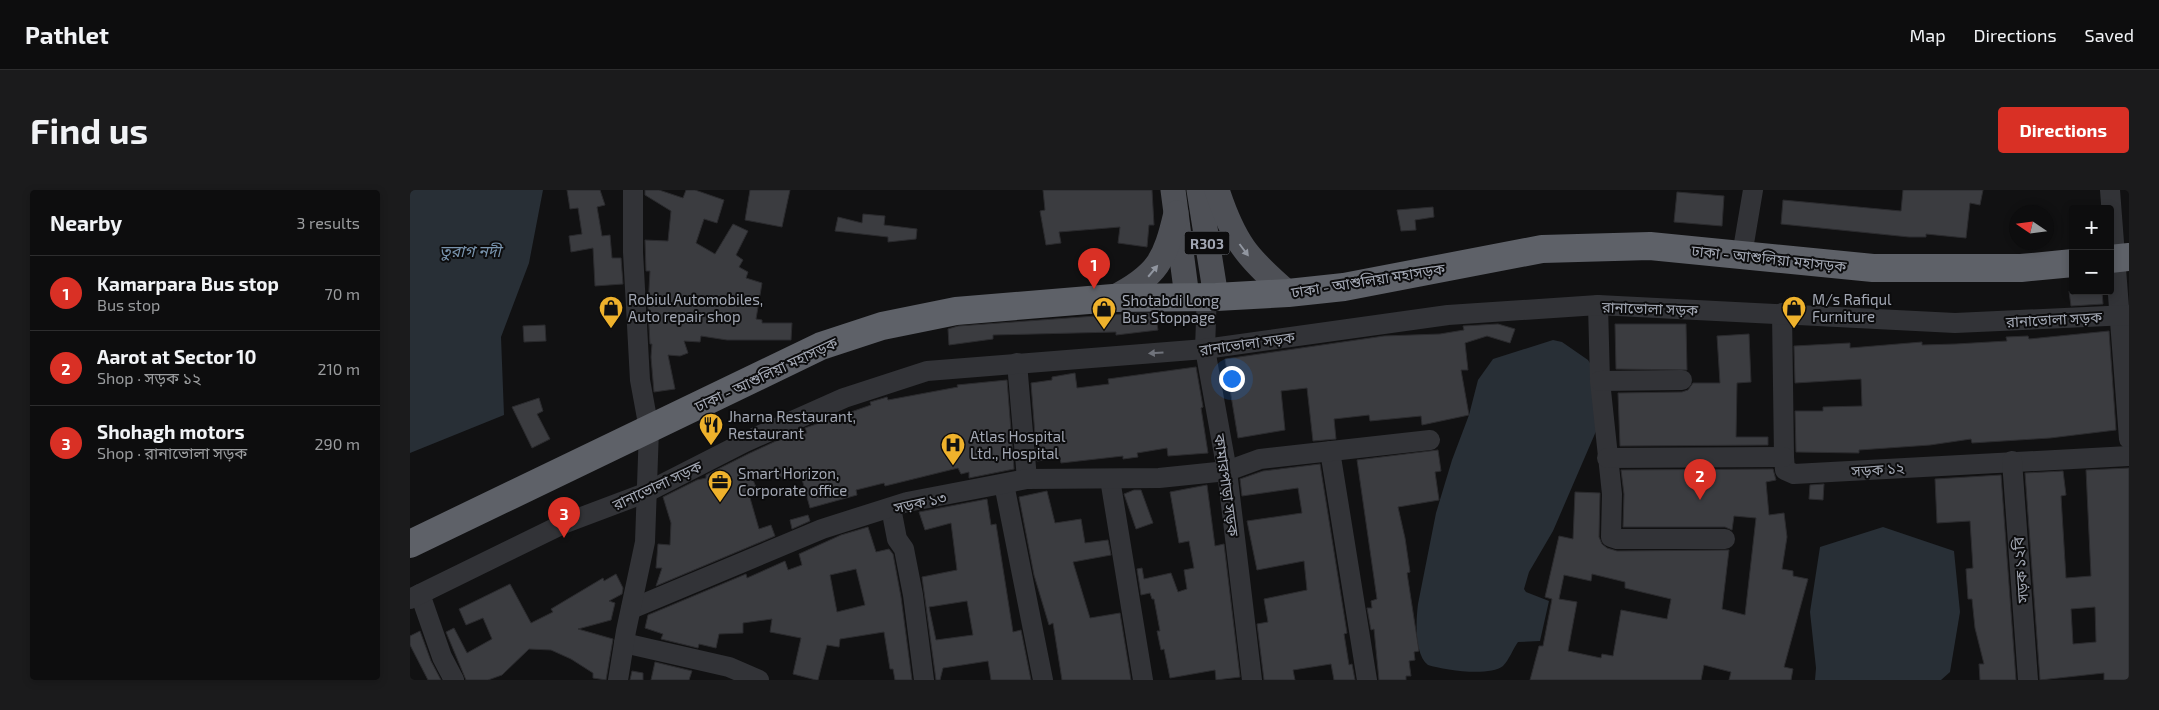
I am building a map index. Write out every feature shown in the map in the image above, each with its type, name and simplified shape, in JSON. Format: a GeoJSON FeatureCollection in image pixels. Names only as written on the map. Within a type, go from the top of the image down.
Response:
{"type":"FeatureCollection","features":[{"type":"Feature","properties":{"kind":"highway","name":"ঢাকা - আশুলিয়া মহাসড়ক"},"geometry":{"type":"LineString","coordinates":[[410,544],[821,346],[882,326],[956,311],[1113,298],[1288,293],[1344,287],[1542,249],[1650,246],[1873,268],[2021,268],[2069,263]]}},
{"type":"Feature","properties":{"kind":"main road","name":"R303"},"geometry":{"type":"LineString","coordinates":[[1199,190],[1203,295]]}},
{"type":"Feature","properties":{"kind":"main road"},"geometry":{"type":"LineString","coordinates":[[1217,190],[1235,238],[1250,258],[1288,293]]}},
{"type":"Feature","properties":{"kind":"main road","name":"R303"},"geometry":{"type":"LineString","coordinates":[[1175,201],[1203,295]]}},
{"type":"Feature","properties":{"kind":"main road"},"geometry":{"type":"LineString","coordinates":[[1113,298],[1148,277],[1160,262],[1169,244],[1175,201]]}},
{"type":"Feature","properties":{"kind":"street"},"geometry":{"type":"LineString","coordinates":[[618,680],[630,609],[645,542],[649,429],[640,380],[633,252],[633,190]]}},
{"type":"Feature","properties":{"kind":"street"},"geometry":{"type":"LineString","coordinates":[[1742,255],[1753,190]]}},
{"type":"Feature","properties":{"kind":"street"},"geometry":{"type":"LineString","coordinates":[[2110,190],[2125,315],[2129,439]]}},
{"type":"Feature","properties":{"kind":"street","name":"কামারপাড়া সড়ক"},"geometry":{"type":"LineString","coordinates":[[1203,295],[1205,349],[1227,471],[1252,680]]}},
{"type":"Feature","properties":{"kind":"street"},"geometry":{"type":"LineString","coordinates":[[1598,305],[1600,380],[1612,494],[1611,537],[1617,540],[1725,539]]}},
{"type":"Feature","properties":{"kind":"street","name":"রানাভোলা সড়ক"},"geometry":{"type":"LineString","coordinates":[[415,597],[563,524],[646,493],[745,442],[844,398],[927,371],[1205,349],[1448,315],[1598,305],[1955,323],[2125,315]]}},
{"type":"Feature","properties":{"kind":"street"},"geometry":{"type":"LineString","coordinates":[[1607,458],[1784,457],[1782,313]]}},
{"type":"Feature","properties":{"kind":"street"},"geometry":{"type":"LineString","coordinates":[[1017,363],[1027,479]]}},
{"type":"Feature","properties":{"kind":"street"},"geometry":{"type":"LineString","coordinates":[[1600,380],[1682,380]]}},
{"type":"Feature","properties":{"kind":"street","name":"সড়ক ১৩"},"geometry":{"type":"LineString","coordinates":[[630,609],[822,529],[907,502],[1027,479],[1159,478],[1227,471],[1260,459],[1430,440]]}},
{"type":"Feature","properties":{"kind":"street"},"geometry":{"type":"LineString","coordinates":[[1330,451],[1367,680]]}},
{"type":"Feature","properties":{"kind":"street","name":"সড়ক ১২"},"geometry":{"type":"LineString","coordinates":[[1784,457],[1785,470],[1794,474],[2129,456]]}},
{"type":"Feature","properties":{"kind":"street","name":"সড়ক ১২বি"},"geometry":{"type":"LineString","coordinates":[[2012,461],[2028,680]]}},
{"type":"Feature","properties":{"kind":"street"},"geometry":{"type":"LineString","coordinates":[[1110,479],[1143,680]]}},
{"type":"Feature","properties":{"kind":"street"},"geometry":{"type":"LineString","coordinates":[[1004,484],[1043,680]]}},
{"type":"Feature","properties":{"kind":"street"},"geometry":{"type":"LineString","coordinates":[[891,508],[897,539],[904,550],[913,595],[924,680]]}},
{"type":"Feature","properties":{"kind":"street"},"geometry":{"type":"LineString","coordinates":[[415,597],[454,680]]}},
{"type":"Feature","properties":{"kind":"street"},"geometry":{"type":"LineString","coordinates":[[624,643],[729,667],[760,680]]}},
{"type":"Feature","properties":{"kind":"water","name":"তুরাগ নদী"},"geometry":{"type":"Polygon","coordinates":[[[410,190],[543,190],[529,263],[501,337],[504,415],[410,453],[410,190]]]}},
{"type":"Feature","properties":{"kind":"water"},"geometry":{"type":"Polygon","coordinates":[[[1553,340],[1562,342],[1588,360],[1599,377],[1597,429],[1553,531],[1529,572],[1524,589],[1526,592],[1549,601],[1540,641],[1518,642],[1503,666],[1488,671],[1466,672],[1428,665],[1423,660],[1418,645],[1418,604],[1436,513],[1452,460],[1469,415],[1478,380],[1493,359],[1553,340]]]}},
{"type":"Feature","properties":{"kind":"water"},"geometry":{"type":"Polygon","coordinates":[[[1883,527],[1954,551],[1960,612],[1950,672],[1941,680],[1815,680],[1816,668],[1810,612],[1820,547],[1883,527]]]}},
{"type":"Feature","properties":{"kind":"building"},"geometry":{"type":"Polygon","coordinates":[[[567,190],[600,190],[605,205],[597,207],[602,236],[610,235],[612,258],[621,258],[623,284],[595,286],[593,248],[571,252],[569,236],[582,234],[578,208],[570,209],[567,190]]]}},
{"type":"Feature","properties":{"kind":"building"},"geometry":{"type":"Polygon","coordinates":[[[645,190],[659,190],[683,198],[686,190],[695,190],[724,200],[717,223],[704,219],[696,243],[715,254],[733,224],[748,231],[736,255],[743,260],[739,267],[748,272],[746,278],[762,283],[756,319],[762,320],[762,323],[792,323],[791,340],[727,340],[701,336],[700,342],[684,341],[688,353],[680,356],[668,355],[675,389],[654,392],[648,307],[650,271],[646,271],[645,240],[668,241],[671,211],[645,195],[645,190]]]}},
{"type":"Feature","properties":{"kind":"building"},"geometry":{"type":"Polygon","coordinates":[[[750,190],[790,190],[782,227],[745,220],[750,190]]]}},
{"type":"Feature","properties":{"kind":"building"},"geometry":{"type":"Polygon","coordinates":[[[1043,190],[1152,190],[1154,225],[1149,225],[1147,247],[1118,243],[1120,227],[1059,232],[1061,243],[1046,245],[1040,211],[1045,210],[1043,190]]]}},
{"type":"Feature","properties":{"kind":"building"},"geometry":{"type":"Polygon","coordinates":[[[1903,190],[1983,190],[1980,205],[1970,203],[1966,238],[1926,234],[1926,237],[1909,237],[1781,224],[1783,200],[1901,211],[1903,190]]]}},
{"type":"Feature","properties":{"kind":"building"},"geometry":{"type":"Polygon","coordinates":[[[1677,192],[1724,196],[1722,226],[1674,222],[1677,192]]]}},
{"type":"Feature","properties":{"kind":"building"},"geometry":{"type":"Polygon","coordinates":[[[1433,207],[1434,217],[1415,220],[1416,230],[1401,231],[1397,210],[1433,207]]]}},
{"type":"Feature","properties":{"kind":"building"},"geometry":{"type":"Polygon","coordinates":[[[863,214],[885,216],[884,225],[917,229],[916,239],[888,242],[888,237],[835,231],[838,217],[862,223],[863,214]]]}},
{"type":"Feature","properties":{"kind":"building"},"geometry":{"type":"Polygon","coordinates":[[[2070,295],[2102,295],[2103,304],[2071,306],[2070,295]]]}},
{"type":"Feature","properties":{"kind":"building"},"geometry":{"type":"Polygon","coordinates":[[[1155,313],[1158,330],[1116,335],[1116,332],[993,335],[993,339],[949,345],[948,329],[958,326],[1155,313]]]}},
{"type":"Feature","properties":{"kind":"building"},"geometry":{"type":"Polygon","coordinates":[[[1498,324],[1515,329],[1510,343],[1487,336],[1465,343],[1468,370],[1461,370],[1469,415],[1422,425],[1421,416],[1370,421],[1369,415],[1334,419],[1336,439],[1313,441],[1307,388],[1281,391],[1285,430],[1238,438],[1225,359],[1384,336],[1440,334],[1464,330],[1463,326],[1498,324]]]}},
{"type":"Feature","properties":{"kind":"building"},"geometry":{"type":"Polygon","coordinates":[[[1615,324],[1686,324],[1687,370],[1616,369],[1615,324]]]}},
{"type":"Feature","properties":{"kind":"building"},"geometry":{"type":"Polygon","coordinates":[[[545,325],[546,341],[524,342],[523,326],[545,325]]]}},
{"type":"Feature","properties":{"kind":"building"},"geometry":{"type":"Polygon","coordinates":[[[2109,331],[2116,430],[2050,438],[1972,443],[1971,439],[1930,445],[1859,450],[1859,453],[1796,452],[1795,411],[1823,411],[1823,407],[1862,406],[1861,379],[1795,383],[1794,346],[1850,343],[1850,348],[1922,342],[1922,345],[1956,344],[2007,341],[2006,337],[2028,336],[2029,339],[2109,331]]]}},
{"type":"Feature","properties":{"kind":"building"},"geometry":{"type":"Polygon","coordinates":[[[1749,334],[1751,382],[1737,383],[1736,437],[1768,437],[1768,445],[1620,446],[1618,393],[1682,392],[1688,390],[1693,383],[1720,383],[1717,336],[1749,334]]]}},
{"type":"Feature","properties":{"kind":"building"},"geometry":{"type":"Polygon","coordinates":[[[1196,367],[1208,453],[1168,456],[1167,448],[1137,453],[1138,457],[1123,459],[1123,456],[1061,463],[1060,458],[1037,461],[1031,383],[1052,380],[1052,377],[1075,373],[1077,388],[1109,384],[1108,379],[1196,367]]]}},
{"type":"Feature","properties":{"kind":"building"},"geometry":{"type":"Polygon","coordinates":[[[1007,380],[1014,469],[969,478],[969,472],[961,474],[958,468],[885,486],[884,483],[856,490],[857,495],[810,508],[800,472],[778,478],[776,471],[753,480],[756,487],[748,491],[759,529],[771,525],[775,536],[656,586],[662,568],[656,568],[658,544],[670,545],[671,523],[663,497],[697,480],[706,478],[706,475],[776,441],[807,433],[805,428],[871,405],[870,402],[887,397],[888,400],[958,387],[957,385],[1007,380]]]}},
{"type":"Feature","properties":{"kind":"building"},"geometry":{"type":"Polygon","coordinates":[[[539,398],[543,411],[537,414],[550,439],[532,448],[512,407],[539,398]]]}},
{"type":"Feature","properties":{"kind":"building"},"geometry":{"type":"Polygon","coordinates":[[[1438,450],[1441,471],[1435,472],[1439,500],[1398,507],[1410,572],[1407,573],[1419,651],[1414,652],[1415,660],[1409,661],[1411,676],[1406,676],[1406,680],[1379,680],[1374,629],[1371,630],[1367,608],[1372,608],[1371,601],[1377,599],[1357,460],[1438,450]]]}},
{"type":"Feature","properties":{"kind":"building"},"geometry":{"type":"Polygon","coordinates":[[[1320,464],[1347,633],[1344,634],[1349,665],[1352,664],[1355,680],[1334,680],[1331,664],[1293,670],[1295,680],[1264,680],[1257,624],[1268,622],[1264,599],[1307,590],[1304,561],[1257,570],[1247,521],[1302,513],[1298,488],[1242,496],[1240,479],[1263,471],[1320,464]]]}},
{"type":"Feature","properties":{"kind":"building"},"geometry":{"type":"Polygon","coordinates":[[[2129,468],[2129,680],[2104,680],[2104,673],[2040,680],[2025,473],[2063,471],[2066,495],[2061,496],[2066,578],[2091,576],[2086,470],[2129,468]],[[2095,607],[2071,609],[2073,644],[2096,642],[2095,607]]]}},
{"type":"Feature","properties":{"kind":"building"},"geometry":{"type":"Polygon","coordinates":[[[1773,469],[1776,480],[1766,482],[1769,515],[1784,513],[1787,537],[1782,569],[1793,571],[1793,576],[1808,579],[1784,667],[1793,669],[1791,680],[1729,680],[1731,672],[1704,665],[1701,680],[1530,680],[1539,646],[1543,646],[1552,599],[1545,597],[1559,536],[1573,539],[1575,492],[1600,493],[1599,537],[1602,544],[1607,548],[1617,551],[1729,550],[1722,609],[1745,615],[1756,518],[1734,516],[1732,530],[1725,527],[1623,527],[1624,494],[1621,470],[1773,469]],[[1592,574],[1591,581],[1564,575],[1559,599],[1577,602],[1568,651],[1601,658],[1602,654],[1613,656],[1621,610],[1667,619],[1671,599],[1625,588],[1625,582],[1592,574]]]}},
{"type":"Feature","properties":{"kind":"building"},"geometry":{"type":"Polygon","coordinates":[[[2001,475],[2016,680],[1980,680],[1979,664],[1984,664],[1975,628],[1972,599],[1968,599],[1966,569],[1973,568],[1970,521],[1937,523],[1935,479],[2001,475]]]}},
{"type":"Feature","properties":{"kind":"building"},"geometry":{"type":"Polygon","coordinates":[[[1824,484],[1823,500],[1809,499],[1810,485],[1824,484]]]}},
{"type":"Feature","properties":{"kind":"building"},"geometry":{"type":"Polygon","coordinates":[[[1207,485],[1215,546],[1224,544],[1240,677],[1216,680],[1215,670],[1170,678],[1164,649],[1161,650],[1157,631],[1160,631],[1154,599],[1152,599],[1150,593],[1141,595],[1137,569],[1142,568],[1144,579],[1171,573],[1178,592],[1187,589],[1184,570],[1194,568],[1189,541],[1179,543],[1170,492],[1207,485]]]}},
{"type":"Feature","properties":{"kind":"building"},"geometry":{"type":"Polygon","coordinates":[[[1134,490],[1141,490],[1153,523],[1136,529],[1124,494],[1134,490]]]}},
{"type":"Feature","properties":{"kind":"building"},"geometry":{"type":"Polygon","coordinates":[[[1047,491],[1055,523],[1081,519],[1085,543],[1108,540],[1111,555],[1073,562],[1090,618],[1120,613],[1131,680],[1062,680],[1053,623],[1049,625],[1034,575],[1019,497],[1047,491]]]}},
{"type":"Feature","properties":{"kind":"building"},"geometry":{"type":"Polygon","coordinates":[[[987,499],[991,525],[996,524],[1013,632],[1021,630],[1031,680],[991,680],[988,661],[943,668],[940,680],[936,680],[922,577],[957,570],[951,523],[925,530],[919,512],[987,499]],[[967,601],[929,607],[936,640],[973,635],[967,601]]]}},
{"type":"Feature","properties":{"kind":"building"},"geometry":{"type":"Polygon","coordinates":[[[808,515],[810,521],[792,529],[790,520],[808,515]]]}},
{"type":"Feature","properties":{"kind":"building"},"geometry":{"type":"Polygon","coordinates":[[[868,527],[876,552],[889,549],[893,554],[912,680],[895,680],[893,669],[890,669],[884,632],[840,639],[839,647],[827,645],[818,680],[816,680],[793,674],[801,638],[770,632],[772,619],[743,623],[743,633],[719,634],[716,648],[699,644],[698,648],[661,639],[663,634],[645,628],[648,615],[746,574],[747,578],[785,561],[788,570],[802,565],[799,554],[841,535],[868,527]],[[856,569],[830,575],[837,612],[865,605],[856,569]]]}},
{"type":"Feature","properties":{"kind":"building"},"geometry":{"type":"Polygon","coordinates":[[[616,574],[623,588],[622,594],[609,601],[615,603],[611,620],[578,629],[613,639],[606,680],[593,678],[593,673],[571,659],[551,650],[529,649],[502,675],[488,680],[466,680],[446,632],[454,628],[467,653],[492,639],[483,618],[466,625],[459,609],[510,584],[531,623],[553,612],[551,609],[603,578],[604,581],[616,574]]]}},
{"type":"Feature","properties":{"kind":"building"},"geometry":{"type":"Polygon","coordinates":[[[420,631],[431,661],[441,680],[428,680],[410,645],[410,636],[420,631]]]}},
{"type":"Feature","properties":{"kind":"building"},"geometry":{"type":"Polygon","coordinates":[[[655,662],[692,671],[689,680],[651,680],[655,662]]]}},
{"type":"Feature","properties":{"kind":"building"},"geometry":{"type":"Polygon","coordinates":[[[632,671],[643,673],[643,680],[630,680],[632,671]]]}},
{"type":"Feature","properties":{"kind":"place","name":"Kamarpara Bus stop"},"geometry":{"type":"Point","coordinates":[1094,289]}},
{"type":"Feature","properties":{"kind":"place","name":"Robiul Automobiles, Auto repair shop"},"geometry":{"type":"Point","coordinates":[611,329]}},
{"type":"Feature","properties":{"kind":"place","name":"M/s Rafiqul Furniture"},"geometry":{"type":"Point","coordinates":[1794,329]}},
{"type":"Feature","properties":{"kind":"place","name":"Shotabdi Long Bus Stoppage"},"geometry":{"type":"Point","coordinates":[1104,330]}},
{"type":"Feature","properties":{"kind":"place","name":"Jharna Restaurant, Restaurant"},"geometry":{"type":"Point","coordinates":[711,446]}},
{"type":"Feature","properties":{"kind":"place","name":"Atlas Hospital Ltd., Hospital"},"geometry":{"type":"Point","coordinates":[953,466]}},
{"type":"Feature","properties":{"kind":"place","name":"Aarot at Sector 10"},"geometry":{"type":"Point","coordinates":[1700,500]}},
{"type":"Feature","properties":{"kind":"place","name":"Smart Horizon, Corporate office"},"geometry":{"type":"Point","coordinates":[720,503]}},
{"type":"Feature","properties":{"kind":"place","name":"Shohagh motors"},"geometry":{"type":"Point","coordinates":[564,538]}}]}
